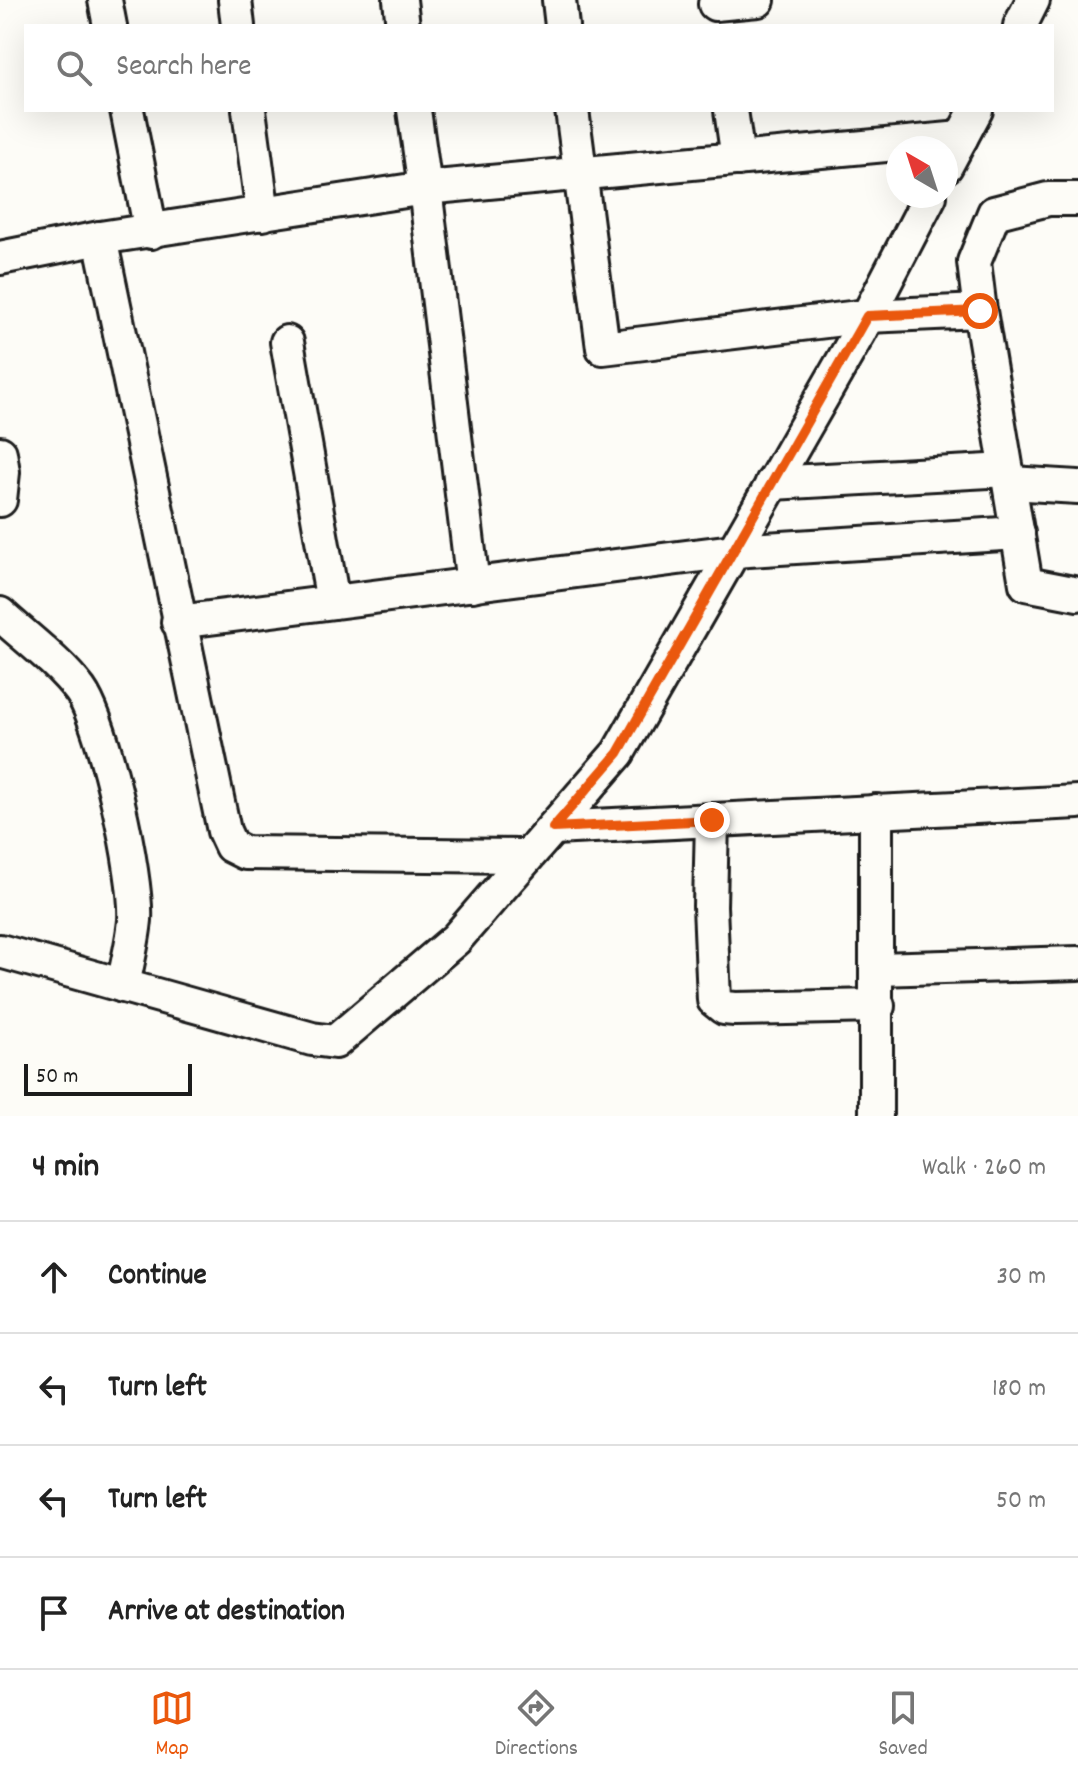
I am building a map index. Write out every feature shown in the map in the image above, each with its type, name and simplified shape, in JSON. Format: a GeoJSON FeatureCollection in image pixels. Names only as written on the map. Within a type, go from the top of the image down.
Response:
{"type":"FeatureCollection","features":[{"type":"Feature","properties":{"kind":"street"},"geometry":{"type":"LineString","coordinates":[[105,0],[110,24]]}},
{"type":"Feature","properties":{"kind":"street"},"geometry":{"type":"LineString","coordinates":[[235,0],[238,24]]}},
{"type":"Feature","properties":{"kind":"street"},"geometry":{"type":"LineString","coordinates":[[400,0],[403,24]]}},
{"type":"Feature","properties":{"kind":"street"},"geometry":{"type":"LineString","coordinates":[[559,0],[562,24]]}},
{"type":"Feature","properties":{"kind":"street"},"geometry":{"type":"LineString","coordinates":[[716,10],[758,0]]}},
{"type":"Feature","properties":{"kind":"street"},"geometry":{"type":"LineString","coordinates":[[1021,24],[1033,0]]}},
{"type":"Feature","properties":{"kind":"street"},"geometry":{"type":"LineString","coordinates":[[127,112],[151,232]]}},
{"type":"Feature","properties":{"kind":"street"},"geometry":{"type":"LineString","coordinates":[[249,112],[263,214]]}},
{"type":"Feature","properties":{"kind":"street"},"geometry":{"type":"LineString","coordinates":[[414,112],[473,585]]}},
{"type":"Feature","properties":{"kind":"street"},"geometry":{"type":"LineString","coordinates":[[572,112],[603,348],[867,316],[980,311]]}},
{"type":"Feature","properties":{"kind":"street"},"geometry":{"type":"LineString","coordinates":[[731,112],[738,159]]}},
{"type":"Feature","properties":{"kind":"street"},"geometry":{"type":"LineString","coordinates":[[958,143],[975,112]]}},
{"type":"Feature","properties":{"kind":"street"},"geometry":{"type":"LineString","coordinates":[[1,252],[151,232],[425,188],[738,159],[886,154]]}},
{"type":"Feature","properties":{"kind":"street"},"geometry":{"type":"LineString","coordinates":[[1078,199],[1048,199],[994,213],[974,262],[1026,584],[1078,594]]}},
{"type":"Feature","properties":{"kind":"street"},"geometry":{"type":"LineString","coordinates":[[0,951],[312,1039],[335,1042],[456,939],[618,753],[867,316],[924,208]]}},
{"type":"Feature","properties":{"kind":"street"},"geometry":{"type":"LineString","coordinates":[[100,238],[224,831],[236,851],[526,856]]}},
{"type":"Feature","properties":{"kind":"street"},"geometry":{"type":"LineString","coordinates":[[287,342],[333,602]]}},
{"type":"Feature","properties":{"kind":"street"},"geometry":{"type":"LineString","coordinates":[[0,453],[3,472],[0,500]]}},
{"type":"Feature","properties":{"kind":"street"},"geometry":{"type":"LineString","coordinates":[[772,483],[1009,477],[1078,487]]}},
{"type":"Feature","properties":{"kind":"street"},"geometry":{"type":"LineString","coordinates":[[178,622],[733,551],[1018,533]]}},
{"type":"Feature","properties":{"kind":"street"},"geometry":{"type":"LineString","coordinates":[[0,614],[80,690],[95,720],[130,854],[134,889],[135,920],[123,986]]}},
{"type":"Feature","properties":{"kind":"street"},"geometry":{"type":"LineString","coordinates":[[553,828],[1078,802]]}},
{"type":"Feature","properties":{"kind":"street"},"geometry":{"type":"LineString","coordinates":[[876,811],[876,1116]]}},
{"type":"Feature","properties":{"kind":"street"},"geometry":{"type":"LineString","coordinates":[[712,820],[710,906],[713,990],[718,1004],[735,1009],[878,1006]]}},
{"type":"Feature","properties":{"kind":"street"},"geometry":{"type":"LineString","coordinates":[[877,969],[1078,963]]}},
{"type":"Feature","properties":{"kind":"route"},"geometry":{"type":"LineString","coordinates":[[712,820],[553,828],[618,753],[867,316],[980,311]]}}]}
